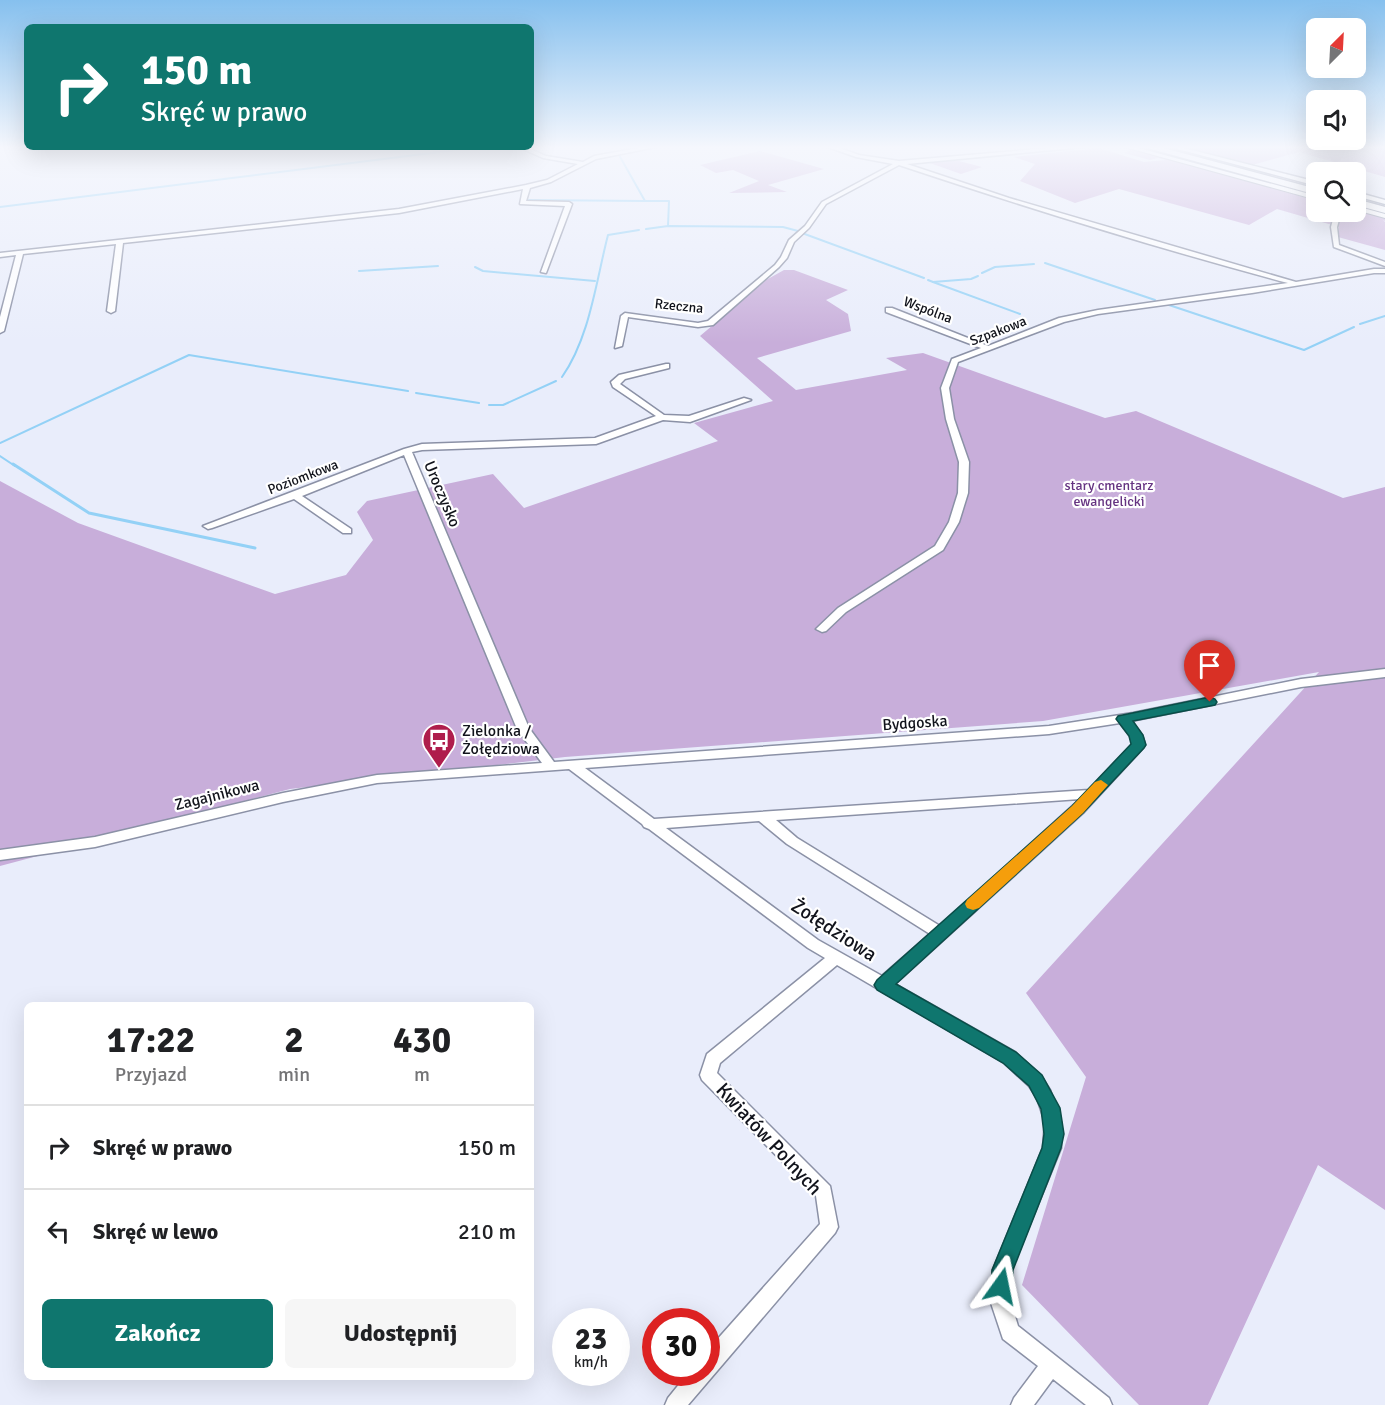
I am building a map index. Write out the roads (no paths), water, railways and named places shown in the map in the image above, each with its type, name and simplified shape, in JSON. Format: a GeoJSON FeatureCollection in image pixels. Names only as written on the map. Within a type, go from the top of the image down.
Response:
{"type":"FeatureCollection","features":[{"type":"Feature","properties":{"kind":"street"},"geometry":{"type":"LineString","coordinates":[[0,255],[393,212]]}},
{"type":"Feature","properties":{"kind":"street"},"geometry":{"type":"LineString","coordinates":[[544,272],[566,212]]}},
{"type":"Feature","properties":{"kind":"street","name":"Rzeczna"},"geometry":{"type":"LineString","coordinates":[[618,346],[625,316],[628,315],[698,325],[710,323],[777,266],[784,258],[791,241],[807,227],[818,212]]}},
{"type":"Feature","properties":{"kind":"street"},"geometry":{"type":"LineString","coordinates":[[1045,212],[1298,283]]}},
{"type":"Feature","properties":{"kind":"street"},"geometry":{"type":"LineString","coordinates":[[1369,212],[1385,216]]}},
{"type":"Feature","properties":{"kind":"street"},"geometry":{"type":"LineString","coordinates":[[1336,222],[1335,246],[1351,254],[1385,264]]}},
{"type":"Feature","properties":{"kind":"street"},"geometry":{"type":"LineString","coordinates":[[111,311],[120,242]]}},
{"type":"Feature","properties":{"kind":"street"},"geometry":{"type":"LineString","coordinates":[[0,331],[3,309],[20,253]]}},
{"type":"Feature","properties":{"kind":"street","name":"Szpakowa"},"geometry":{"type":"LineString","coordinates":[[822,629],[842,610],[932,553],[946,538],[959,513],[963,493],[964,462],[950,419],[945,388],[955,361],[1062,320],[1098,312],[1385,271]]}},
{"type":"Feature","properties":{"kind":"street","name":"Wspólna"},"geometry":{"type":"LineString","coordinates":[[890,310],[990,349]]}},
{"type":"Feature","properties":{"kind":"street"},"geometry":{"type":"LineString","coordinates":[[662,417],[616,385],[615,382],[622,377],[666,366]]}},
{"type":"Feature","properties":{"kind":"street","name":"Uroczysko"},"geometry":{"type":"LineString","coordinates":[[550,765],[523,729],[407,451],[422,447],[596,441],[662,417],[690,419],[747,400]]}},
{"type":"Feature","properties":{"kind":"street","name":"Poziomkowa"},"geometry":{"type":"LineString","coordinates":[[208,526],[407,451]]}},
{"type":"Feature","properties":{"kind":"street"},"geometry":{"type":"LineString","coordinates":[[295,495],[347,531]]}},
{"type":"Feature","properties":{"kind":"street","name":"Bydgoska"},"geometry":{"type":"LineString","coordinates":[[443,773],[1049,730],[1123,719],[1342,677],[1385,673]]}},
{"type":"Feature","properties":{"kind":"street"},"geometry":{"type":"LineString","coordinates":[[883,985],[1092,794],[1139,745],[1136,735],[1123,719]]}},
{"type":"Feature","properties":{"kind":"street","name":"Żołędziowa"},"geometry":{"type":"LineString","coordinates":[[571,764],[649,824],[835,958],[1009,1057],[1035,1080],[1050,1108],[1054,1134],[1052,1148],[1002,1270],[1000,1303],[1010,1332],[1102,1405]]}},
{"type":"Feature","properties":{"kind":"street","name":"Zagajnikowa"},"geometry":{"type":"LineString","coordinates":[[2,858],[122,836],[316,789],[377,779],[443,773]]}},
{"type":"Feature","properties":{"kind":"street"},"geometry":{"type":"LineString","coordinates":[[649,824],[1092,794]]}},
{"type":"Feature","properties":{"kind":"street"},"geometry":{"type":"LineString","coordinates":[[763,817],[792,841],[940,933]]}},
{"type":"Feature","properties":{"kind":"street","name":"Kwiatów Polnych"},"geometry":{"type":"LineString","coordinates":[[720,1352],[830,1227],[825,1192],[708,1074],[713,1059],[835,958]]}},
{"type":"Feature","properties":{"kind":"street"},"geometry":{"type":"LineString","coordinates":[[1021,1405],[1051,1365]]}},
{"type":"Feature","properties":{"kind":"street"},"geometry":{"type":"LineString","coordinates":[[675,1405],[691,1386]]}},
{"type":"Feature","properties":{"kind":"waterway"},"geometry":{"type":"LineString","coordinates":[[668,226],[669,212]]}},
{"type":"Feature","properties":{"kind":"waterway"},"geometry":{"type":"LineString","coordinates":[[646,229],[668,226]]}},
{"type":"Feature","properties":{"kind":"waterway"},"geometry":{"type":"LineString","coordinates":[[668,226],[783,227],[798,231]]}},
{"type":"Feature","properties":{"kind":"waterway"},"geometry":{"type":"LineString","coordinates":[[562,377],[572,361],[586,327],[608,235],[639,230]]}},
{"type":"Feature","properties":{"kind":"waterway"},"geometry":{"type":"LineString","coordinates":[[802,233],[924,278]]}},
{"type":"Feature","properties":{"kind":"waterway"},"geometry":{"type":"LineString","coordinates":[[1045,263],[1155,300]]}},
{"type":"Feature","properties":{"kind":"waterway"},"geometry":{"type":"LineString","coordinates":[[982,273],[995,267],[1034,264]]}},
{"type":"Feature","properties":{"kind":"waterway"},"geometry":{"type":"LineString","coordinates":[[359,271],[438,266]]}},
{"type":"Feature","properties":{"kind":"waterway"},"geometry":{"type":"LineString","coordinates":[[475,267],[483,271],[595,281]]}},
{"type":"Feature","properties":{"kind":"waterway"},"geometry":{"type":"LineString","coordinates":[[933,282],[971,279],[978,276]]}},
{"type":"Feature","properties":{"kind":"waterway"},"geometry":{"type":"LineString","coordinates":[[928,280],[933,282]]}},
{"type":"Feature","properties":{"kind":"waterway"},"geometry":{"type":"LineString","coordinates":[[933,282],[1020,314]]}},
{"type":"Feature","properties":{"kind":"waterway"},"geometry":{"type":"LineString","coordinates":[[1166,304],[1304,350],[1354,327]]}},
{"type":"Feature","properties":{"kind":"waterway"},"geometry":{"type":"LineString","coordinates":[[1360,324],[1385,316]]}},
{"type":"Feature","properties":{"kind":"waterway"},"geometry":{"type":"LineString","coordinates":[[0,443],[189,355],[408,391]]}},
{"type":"Feature","properties":{"kind":"waterway"},"geometry":{"type":"LineString","coordinates":[[489,405],[503,405],[556,381]]}},
{"type":"Feature","properties":{"kind":"waterway"},"geometry":{"type":"LineString","coordinates":[[416,393],[479,403]]}},
{"type":"Feature","properties":{"kind":"waterway"},"geometry":{"type":"LineString","coordinates":[[0,456],[15,466]]}},
{"type":"Feature","properties":{"kind":"waterway"},"geometry":{"type":"LineString","coordinates":[[13,464],[89,513],[255,548]]}},
{"type":"Feature","properties":{"kind":"place","name":"Zielonka / Żołędziowa"},"geometry":{"type":"Point","coordinates":[439,769]}},
{"type":"Feature","properties":{"kind":"park label","name":"stary cmentarz ewangelicki"},"geometry":{"type":"Point","coordinates":[1109,493]}}]}
